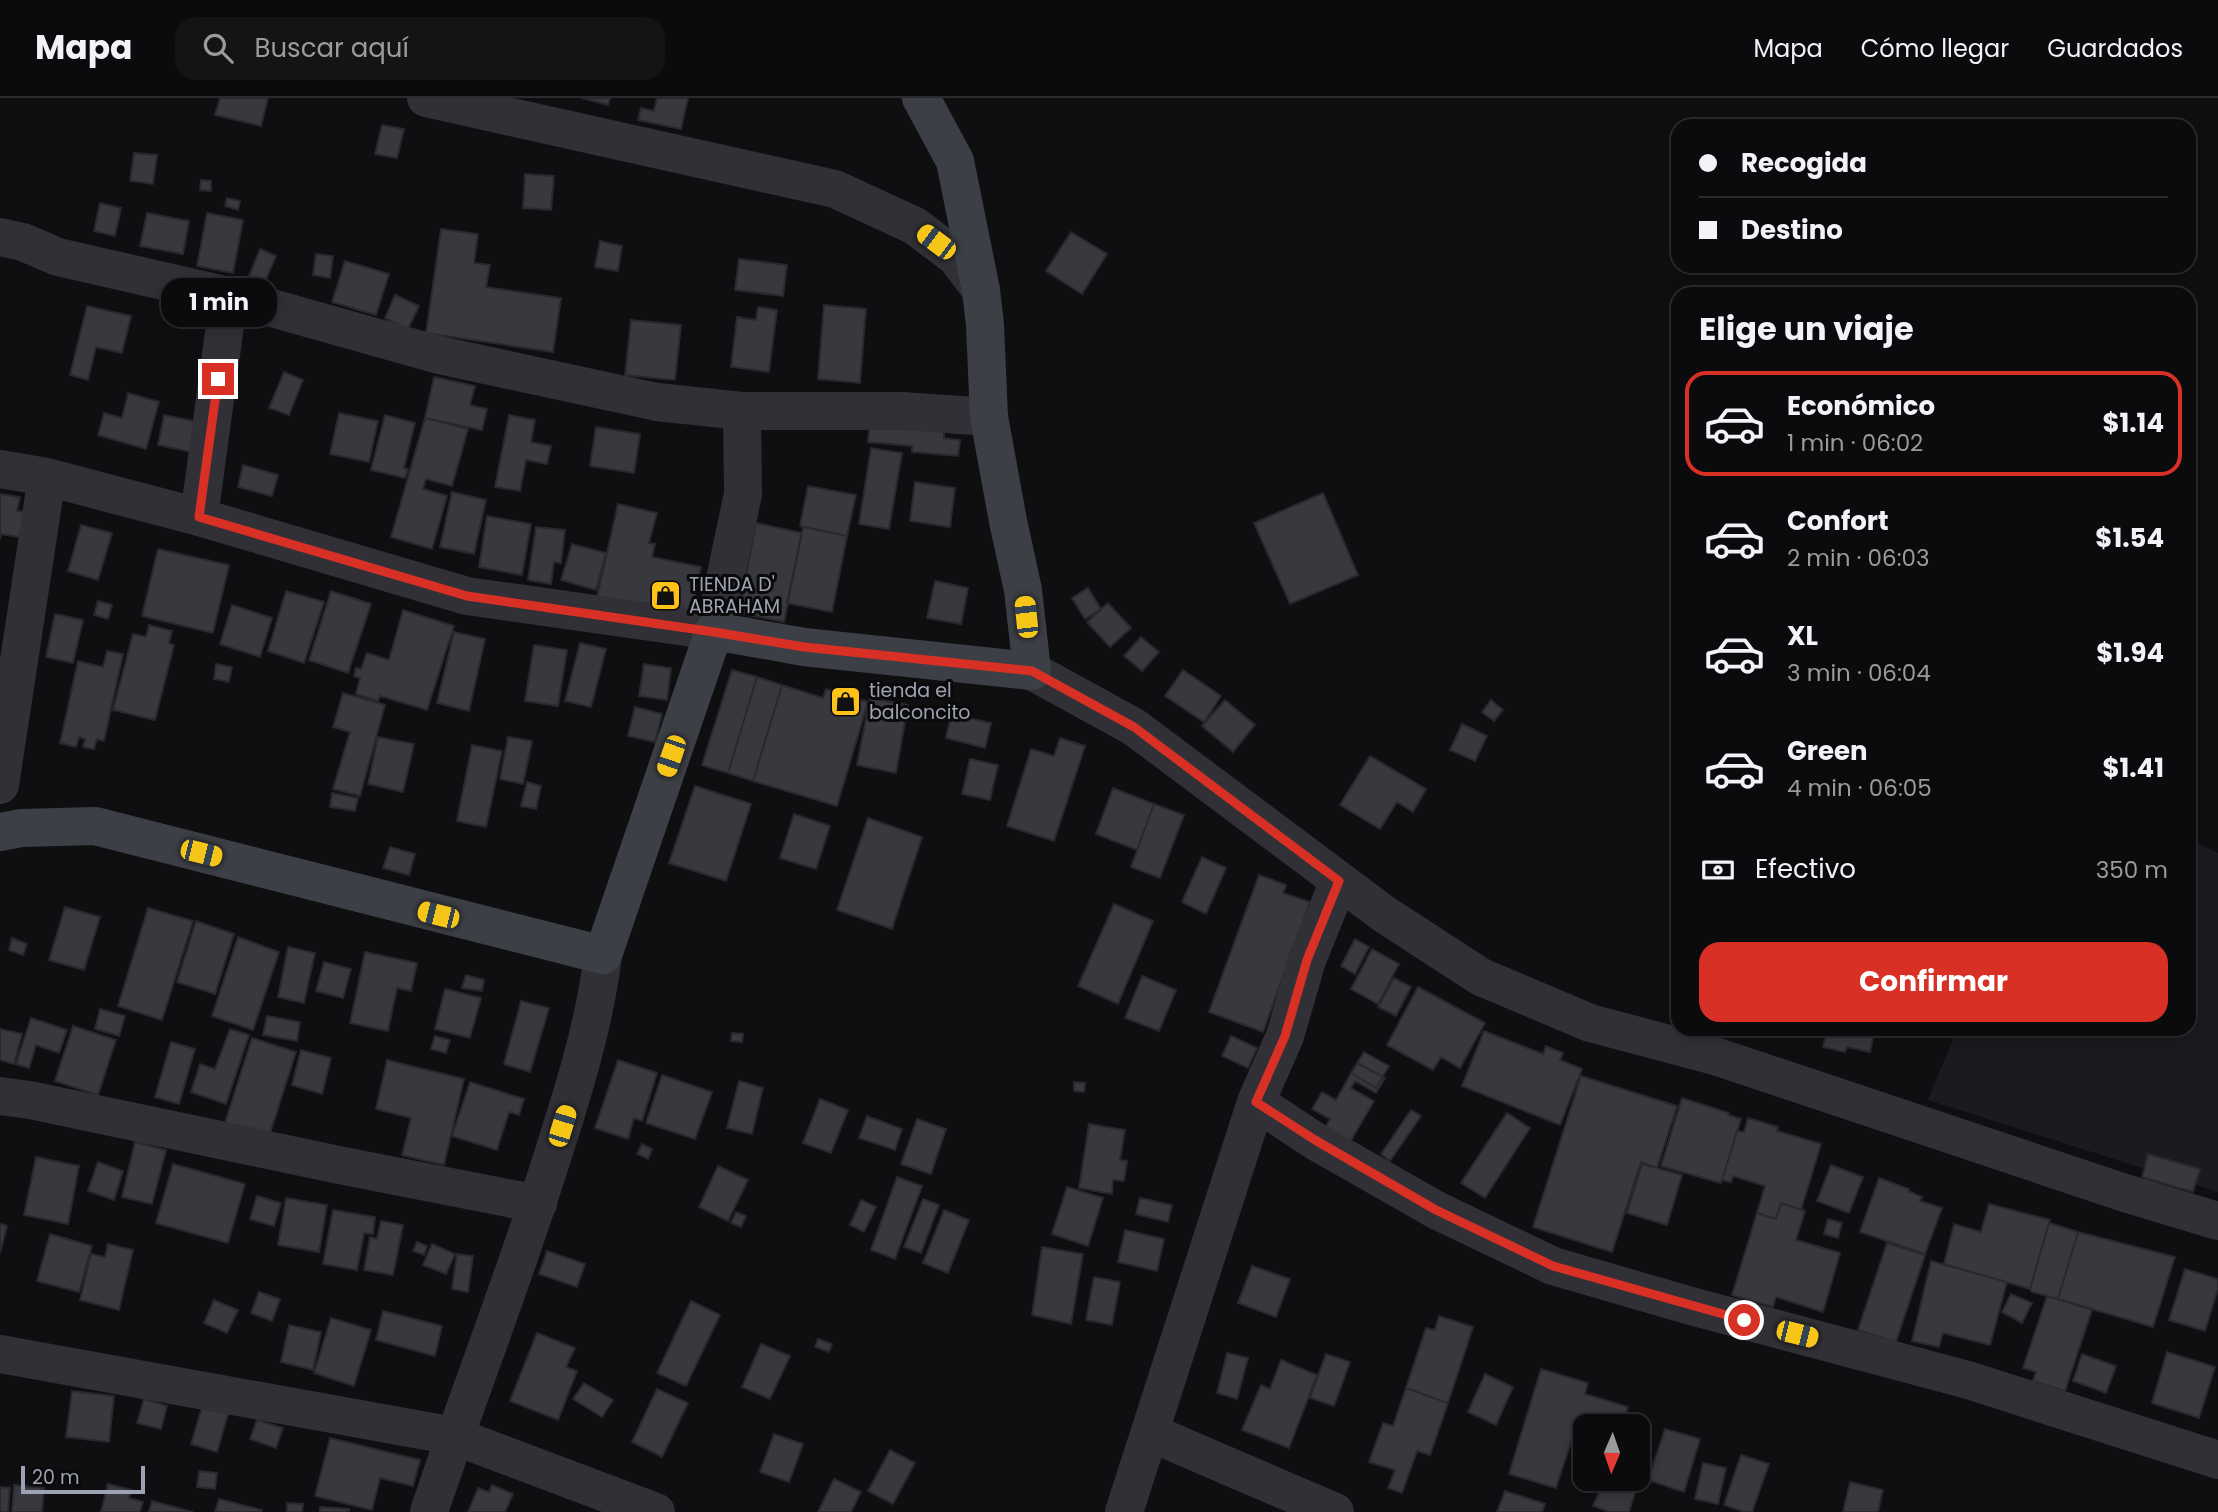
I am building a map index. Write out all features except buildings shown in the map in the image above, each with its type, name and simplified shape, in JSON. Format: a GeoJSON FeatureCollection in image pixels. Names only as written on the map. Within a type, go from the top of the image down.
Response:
{"type":"FeatureCollection","features":[{"type":"Feature","properties":{"kind":"street"},"geometry":{"type":"LineString","coordinates":[[426,98],[835,189],[915,226],[956,257],[981,290]]}},
{"type":"Feature","properties":{"kind":"street"},"geometry":{"type":"LineString","coordinates":[[921,98],[956,162],[981,290],[989,417],[1023,590],[1032,671]]}},
{"type":"Feature","properties":{"kind":"street"},"geometry":{"type":"LineString","coordinates":[[0,237],[23,242],[58,257],[229,296],[439,355],[657,402],[742,411],[902,411],[989,417]]}},
{"type":"Feature","properties":{"kind":"street"},"geometry":{"type":"LineString","coordinates":[[199,517],[229,296]]}},
{"type":"Feature","properties":{"kind":"street"},"geometry":{"type":"LineString","coordinates":[[429,1512],[538,1204],[582,1061],[598,998],[603,955],[714,632],[743,494],[742,411]]}},
{"type":"Feature","properties":{"kind":"street"},"geometry":{"type":"LineString","coordinates":[[0,469],[47,477],[199,517],[467,596],[804,647],[1032,671],[1134,727],[1384,914],[1481,976],[1590,1023],[1718,1057],[2125,1194],[2218,1221]]}},
{"type":"Feature","properties":{"kind":"street"},"geometry":{"type":"LineString","coordinates":[[0,785],[47,477]]}},
{"type":"Feature","properties":{"kind":"street"},"geometry":{"type":"LineString","coordinates":[[0,832],[21,828],[95,826],[603,955]]}},
{"type":"Feature","properties":{"kind":"street"},"geometry":{"type":"LineString","coordinates":[[1124,1512],[1256,1102],[1285,1036],[1307,960],[1339,881]]}},
{"type":"Feature","properties":{"kind":"street"},"geometry":{"type":"LineString","coordinates":[[0,1097],[30,1100],[538,1204]]}},
{"type":"Feature","properties":{"kind":"street"},"geometry":{"type":"LineString","coordinates":[[1256,1102],[1315,1140],[1436,1210],[1553,1266],[1968,1380],[2218,1460]]}},
{"type":"Feature","properties":{"kind":"street"},"geometry":{"type":"LineString","coordinates":[[0,1354],[454,1436],[656,1512]]}},
{"type":"Feature","properties":{"kind":"street"},"geometry":{"type":"LineString","coordinates":[[1151,1433],[1335,1512]]}},
{"type":"Feature","properties":{"kind":"shaded area"},"geometry":{"type":"Polygon","coordinates":[[[2196,842],[2218,853],[2218,1192],[1928,1100],[1954,1036],[2196,1036],[2196,842]]]}},
{"type":"Feature","properties":{"kind":"place","name":"TIENDA D' ABRAHAM"},"geometry":{"type":"Point","coordinates":[666,595]}},
{"type":"Feature","properties":{"kind":"place","name":"tienda el balconcito"},"geometry":{"type":"Point","coordinates":[846,701]}},
{"type":"Feature","properties":{"kind":"route"},"geometry":{"type":"LineString","coordinates":[[218,379],[199,517],[467,596],[804,647],[1032,671],[1134,727],[1339,881],[1307,960],[1285,1036],[1256,1102],[1315,1140],[1436,1210],[1553,1266],[1744,1320]]}}]}
